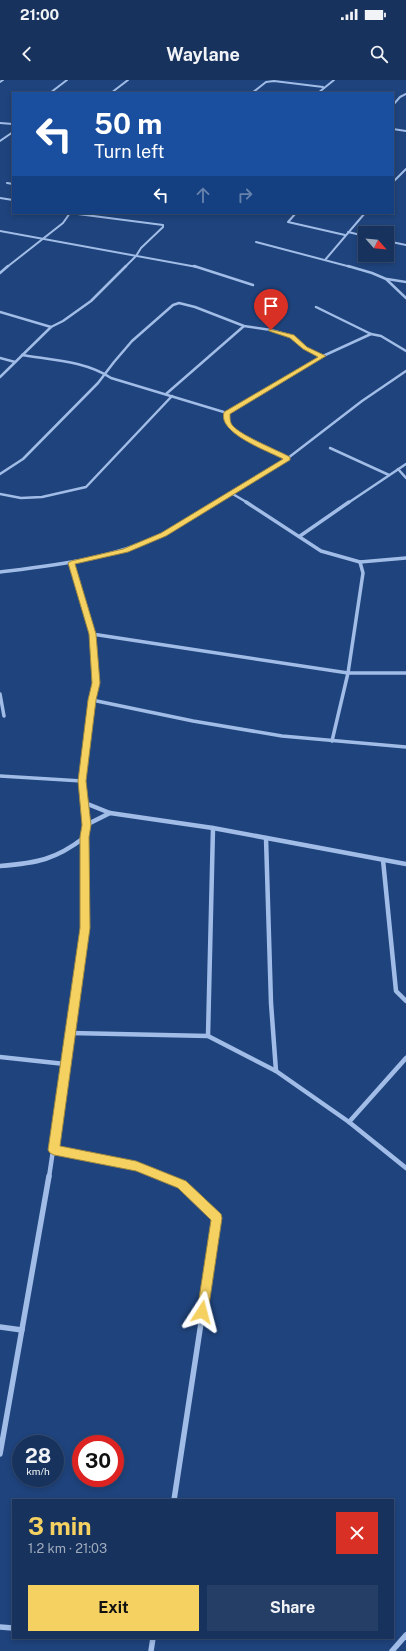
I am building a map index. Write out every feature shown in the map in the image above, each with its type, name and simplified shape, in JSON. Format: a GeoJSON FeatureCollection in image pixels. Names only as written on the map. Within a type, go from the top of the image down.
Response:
{"type":"FeatureCollection","features":[{"type":"Feature","properties":{"kind":"street"},"geometry":{"type":"LineString","coordinates":[[51,92],[67,80]]}},
{"type":"Feature","properties":{"kind":"street"},"geometry":{"type":"LineString","coordinates":[[113,92],[128,80]]}},
{"type":"Feature","properties":{"kind":"street"},"geometry":{"type":"LineString","coordinates":[[319,92],[334,80]]}},
{"type":"Feature","properties":{"kind":"street"},"geometry":{"type":"LineString","coordinates":[[253,92],[270,81],[324,87]]}},
{"type":"Feature","properties":{"kind":"street"},"geometry":{"type":"LineString","coordinates":[[394,104],[400,97],[406,94]]}},
{"type":"Feature","properties":{"kind":"street"},"geometry":{"type":"LineString","coordinates":[[0,123],[12,124]]}},
{"type":"Feature","properties":{"kind":"street"},"geometry":{"type":"LineString","coordinates":[[394,129],[406,131]]}},
{"type":"Feature","properties":{"kind":"street"},"geometry":{"type":"LineString","coordinates":[[0,141],[12,133]]}},
{"type":"Feature","properties":{"kind":"street"},"geometry":{"type":"LineString","coordinates":[[394,181],[406,169]]}},
{"type":"Feature","properties":{"kind":"street"},"geometry":{"type":"LineString","coordinates":[[8,183],[12,184]]}},
{"type":"Feature","properties":{"kind":"street"},"geometry":{"type":"LineString","coordinates":[[0,198],[12,200]]}},
{"type":"Feature","properties":{"kind":"street"},"geometry":{"type":"LineString","coordinates":[[0,273],[63,223],[69,214]]}},
{"type":"Feature","properties":{"kind":"street"},"geometry":{"type":"LineString","coordinates":[[0,376],[52,327],[64,322],[91,301],[136,256],[141,248],[164,227],[163,224],[86,214]]}},
{"type":"Feature","properties":{"kind":"street"},"geometry":{"type":"LineString","coordinates":[[295,214],[288,222],[345,235]]}},
{"type":"Feature","properties":{"kind":"street"},"geometry":{"type":"LineString","coordinates":[[325,260],[364,214]]}},
{"type":"Feature","properties":{"kind":"street"},"geometry":{"type":"LineString","coordinates":[[0,231],[197,267],[253,285]]}},
{"type":"Feature","properties":{"kind":"street"},"geometry":{"type":"LineString","coordinates":[[348,232],[358,234]]}},
{"type":"Feature","properties":{"kind":"street"},"geometry":{"type":"LineString","coordinates":[[256,242],[372,273],[386,279],[406,282]]}},
{"type":"Feature","properties":{"kind":"street"},"geometry":{"type":"LineString","coordinates":[[394,242],[406,245]]}},
{"type":"Feature","properties":{"kind":"street"},"geometry":{"type":"LineString","coordinates":[[386,279],[406,298]]}},
{"type":"Feature","properties":{"kind":"street"},"geometry":{"type":"LineString","coordinates":[[0,474],[22,459],[98,383],[104,372],[172,304],[179,303],[196,307],[244,326],[271,330],[292,336],[305,348],[322,356]]}},
{"type":"Feature","properties":{"kind":"street"},"geometry":{"type":"LineString","coordinates":[[316,307],[371,334],[381,336],[406,351]]}},
{"type":"Feature","properties":{"kind":"street"},"geometry":{"type":"LineString","coordinates":[[0,312],[52,327]]}},
{"type":"Feature","properties":{"kind":"street"},"geometry":{"type":"LineString","coordinates":[[166,394],[244,326]]}},
{"type":"Feature","properties":{"kind":"street"},"geometry":{"type":"LineString","coordinates":[[288,458],[235,430],[226,420],[227,414],[322,356],[371,334]]}},
{"type":"Feature","properties":{"kind":"street"},"geometry":{"type":"LineString","coordinates":[[22,355],[63,361],[104,372],[111,378],[227,414]]}},
{"type":"Feature","properties":{"kind":"street"},"geometry":{"type":"LineString","coordinates":[[0,358],[15,362]]}},
{"type":"Feature","properties":{"kind":"street"},"geometry":{"type":"LineString","coordinates":[[0,572],[71,563],[144,544],[183,524],[288,458],[362,401],[406,371]]}},
{"type":"Feature","properties":{"kind":"street"},"geometry":{"type":"LineString","coordinates":[[0,494],[21,498],[42,497],[86,486],[172,396]]}},
{"type":"Feature","properties":{"kind":"street"},"geometry":{"type":"LineString","coordinates":[[330,448],[389,475]]}},
{"type":"Feature","properties":{"kind":"street"},"geometry":{"type":"LineString","coordinates":[[300,536],[406,464]]}},
{"type":"Feature","properties":{"kind":"street"},"geometry":{"type":"LineString","coordinates":[[398,469],[406,478]]}},
{"type":"Feature","properties":{"kind":"street"},"geometry":{"type":"LineString","coordinates":[[231,493],[300,536],[321,551],[360,562],[406,558]]}},
{"type":"Feature","properties":{"kind":"street"},"geometry":{"type":"LineString","coordinates":[[332,741],[348,673],[363,573],[360,562]]}},
{"type":"Feature","properties":{"kind":"street"},"geometry":{"type":"LineString","coordinates":[[0,1454],[54,1150],[85,928],[84,837],[86,825],[82,781],[92,700],[96,683],[92,634],[71,563]]}},
{"type":"Feature","properties":{"kind":"street"},"geometry":{"type":"LineString","coordinates":[[92,634],[348,673],[406,673]]}},
{"type":"Feature","properties":{"kind":"street"},"geometry":{"type":"LineString","coordinates":[[0,694],[4,716]]}},
{"type":"Feature","properties":{"kind":"street"},"geometry":{"type":"LineString","coordinates":[[92,700],[200,722],[282,736],[406,747]]}},
{"type":"Feature","properties":{"kind":"street"},"geometry":{"type":"LineString","coordinates":[[0,776],[82,781]]}},
{"type":"Feature","properties":{"kind":"street"},"geometry":{"type":"LineString","coordinates":[[85,803],[110,813],[213,828],[406,864]]}},
{"type":"Feature","properties":{"kind":"street"},"geometry":{"type":"LineString","coordinates":[[86,825],[110,813]]}},
{"type":"Feature","properties":{"kind":"street"},"geometry":{"type":"LineString","coordinates":[[208,1036],[213,828]]}},
{"type":"Feature","properties":{"kind":"street"},"geometry":{"type":"LineString","coordinates":[[0,866],[31,864],[50,859],[70,849],[84,837]]}},
{"type":"Feature","properties":{"kind":"street"},"geometry":{"type":"LineString","coordinates":[[266,838],[271,1003],[276,1071]]}},
{"type":"Feature","properties":{"kind":"street"},"geometry":{"type":"LineString","coordinates":[[383,860],[396,991],[406,1001]]}},
{"type":"Feature","properties":{"kind":"street"},"geometry":{"type":"LineString","coordinates":[[71,1034],[208,1036],[276,1071],[349,1122],[406,1168]]}},
{"type":"Feature","properties":{"kind":"street"},"geometry":{"type":"LineString","coordinates":[[0,1057],[65,1064]]}},
{"type":"Feature","properties":{"kind":"street"},"geometry":{"type":"LineString","coordinates":[[349,1122],[406,1058]]}},
{"type":"Feature","properties":{"kind":"street"},"geometry":{"type":"LineString","coordinates":[[54,1150],[136,1166],[182,1185],[217,1218],[174,1499]]}},
{"type":"Feature","properties":{"kind":"street"},"geometry":{"type":"LineString","coordinates":[[0,1327],[22,1330]]}},
{"type":"Feature","properties":{"kind":"street"},"geometry":{"type":"LineString","coordinates":[[0,1627],[12,1628]]}},
{"type":"Feature","properties":{"kind":"street"},"geometry":{"type":"LineString","coordinates":[[392,1651],[406,1635]]}},
{"type":"Feature","properties":{"kind":"street"},"geometry":{"type":"LineString","coordinates":[[151,1651],[153,1639]]}},
{"type":"Feature","properties":{"kind":"route"},"geometry":{"type":"LineString","coordinates":[[202,1312],[217,1218],[182,1185],[136,1166],[54,1150],[85,928],[86,900],[84,837],[86,825],[82,781],[92,700],[96,683],[92,634],[71,563],[144,544],[183,524],[288,458],[240,434],[231,427],[226,420],[227,414],[322,356],[305,348],[292,336],[271,330]]}}]}
